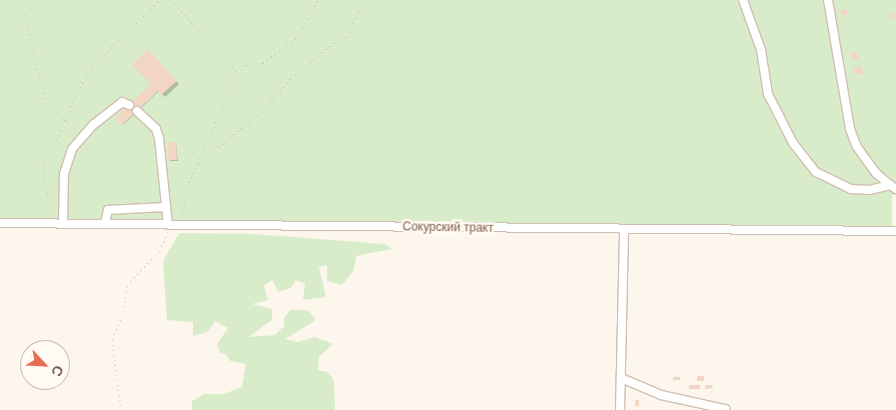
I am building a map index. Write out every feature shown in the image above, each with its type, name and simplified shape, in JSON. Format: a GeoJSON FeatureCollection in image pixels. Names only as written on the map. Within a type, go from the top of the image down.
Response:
{"type":"FeatureCollection","features":[{"type":"Feature","properties":{"kind":"street"},"geometry":{"type":"LineString","coordinates":[[743,0],[761,50],[768,94],[793,143],[816,172],[851,189],[869,190],[893,187]]}},
{"type":"Feature","properties":{"kind":"street"},"geometry":{"type":"LineString","coordinates":[[828,0],[850,129],[857,146],[876,173],[893,187]]}},
{"type":"Feature","properties":{"kind":"street"},"geometry":{"type":"LineString","coordinates":[[63,224],[64,174],[72,149],[108,113],[122,102],[128,105]]}},
{"type":"Feature","properties":{"kind":"street"},"geometry":{"type":"LineString","coordinates":[[137,111],[156,129],[168,225]]}},
{"type":"Feature","properties":{"kind":"street"},"geometry":{"type":"LineString","coordinates":[[105,223],[108,210],[165,207]]}},
{"type":"Feature","properties":{"kind":"street","name":"Сокурский тракт"},"geometry":{"type":"LineString","coordinates":[[0,223],[896,231]]}},
{"type":"Feature","properties":{"kind":"street"},"geometry":{"type":"LineString","coordinates":[[620,410],[624,229]]}},
{"type":"Feature","properties":{"kind":"street"},"geometry":{"type":"LineString","coordinates":[[622,378],[661,396],[725,409]]}},
{"type":"Feature","properties":{"kind":"path"},"geometry":{"type":"LineString","coordinates":[[21,0],[46,103],[67,122]]}},
{"type":"Feature","properties":{"kind":"path"},"geometry":{"type":"LineString","coordinates":[[64,202],[50,196],[44,183],[44,163],[67,122],[75,96],[93,64],[160,0]]}},
{"type":"Feature","properties":{"kind":"path"},"geometry":{"type":"LineString","coordinates":[[171,0],[238,73]]}},
{"type":"Feature","properties":{"kind":"path"},"geometry":{"type":"LineString","coordinates":[[180,225],[187,187],[238,73],[246,65],[263,63],[298,37],[318,0]]}},
{"type":"Feature","properties":{"kind":"path"},"geometry":{"type":"LineString","coordinates":[[199,163],[260,113],[291,78],[336,41],[348,37],[358,11],[375,0]]}},
{"type":"Feature","properties":{"kind":"path"},"geometry":{"type":"LineString","coordinates":[[121,410],[112,339],[124,312],[127,286],[159,252],[168,236],[168,225]]}},
{"type":"Feature","properties":{"kind":"green space"},"geometry":{"type":"Polygon","coordinates":[[[0,0],[896,0],[896,195],[892,195],[892,231],[0,223],[0,0]]]}},
{"type":"Feature","properties":{"kind":"green space"},"geometry":{"type":"Polygon","coordinates":[[[179,233],[253,234],[384,244],[392,249],[356,256],[354,270],[342,285],[327,281],[327,265],[319,267],[326,297],[303,300],[305,284],[296,280],[291,288],[278,292],[272,280],[264,286],[268,300],[252,304],[272,309],[272,320],[249,337],[275,335],[284,326],[284,318],[290,310],[308,310],[316,320],[285,339],[297,342],[315,337],[333,344],[319,357],[318,370],[328,372],[334,381],[335,410],[192,410],[192,401],[204,394],[224,394],[242,387],[246,364],[230,361],[226,354],[220,353],[217,344],[228,328],[215,321],[208,332],[193,336],[193,322],[167,320],[163,261],[179,233]]]}},
{"type":"Feature","properties":{"kind":"building"},"geometry":{"type":"Polygon","coordinates":[[[847,9],[848,15],[842,16],[841,10],[847,9]]]}},
{"type":"Feature","properties":{"kind":"building"},"geometry":{"type":"Polygon","coordinates":[[[896,13],[896,18],[891,19],[890,14],[896,13]]]}},
{"type":"Feature","properties":{"kind":"building"},"geometry":{"type":"Polygon","coordinates":[[[148,49],[177,81],[161,95],[158,91],[122,125],[115,118],[151,84],[132,64],[148,49]]]}},
{"type":"Feature","properties":{"kind":"building"},"geometry":{"type":"Polygon","coordinates":[[[857,52],[859,59],[852,60],[850,53],[857,52]]]}},
{"type":"Feature","properties":{"kind":"building"},"geometry":{"type":"Polygon","coordinates":[[[862,66],[863,73],[855,75],[853,68],[862,66]]]}},
{"type":"Feature","properties":{"kind":"building"},"geometry":{"type":"Polygon","coordinates":[[[176,142],[177,160],[168,160],[168,143],[176,142]]]}},
{"type":"Feature","properties":{"kind":"building"},"geometry":{"type":"Polygon","coordinates":[[[697,376],[704,376],[704,381],[697,381],[697,376]]]}},
{"type":"Feature","properties":{"kind":"building"},"geometry":{"type":"Polygon","coordinates":[[[673,377],[680,377],[680,380],[673,380],[673,377]]]}},
{"type":"Feature","properties":{"kind":"building"},"geometry":{"type":"Polygon","coordinates":[[[689,385],[700,385],[700,389],[689,389],[689,385]]]}},
{"type":"Feature","properties":{"kind":"building"},"geometry":{"type":"Polygon","coordinates":[[[705,385],[712,385],[713,388],[705,389],[705,385]]]}},
{"type":"Feature","properties":{"kind":"building"},"geometry":{"type":"Polygon","coordinates":[[[635,400],[639,400],[639,406],[635,406],[635,400]]]}}]}
